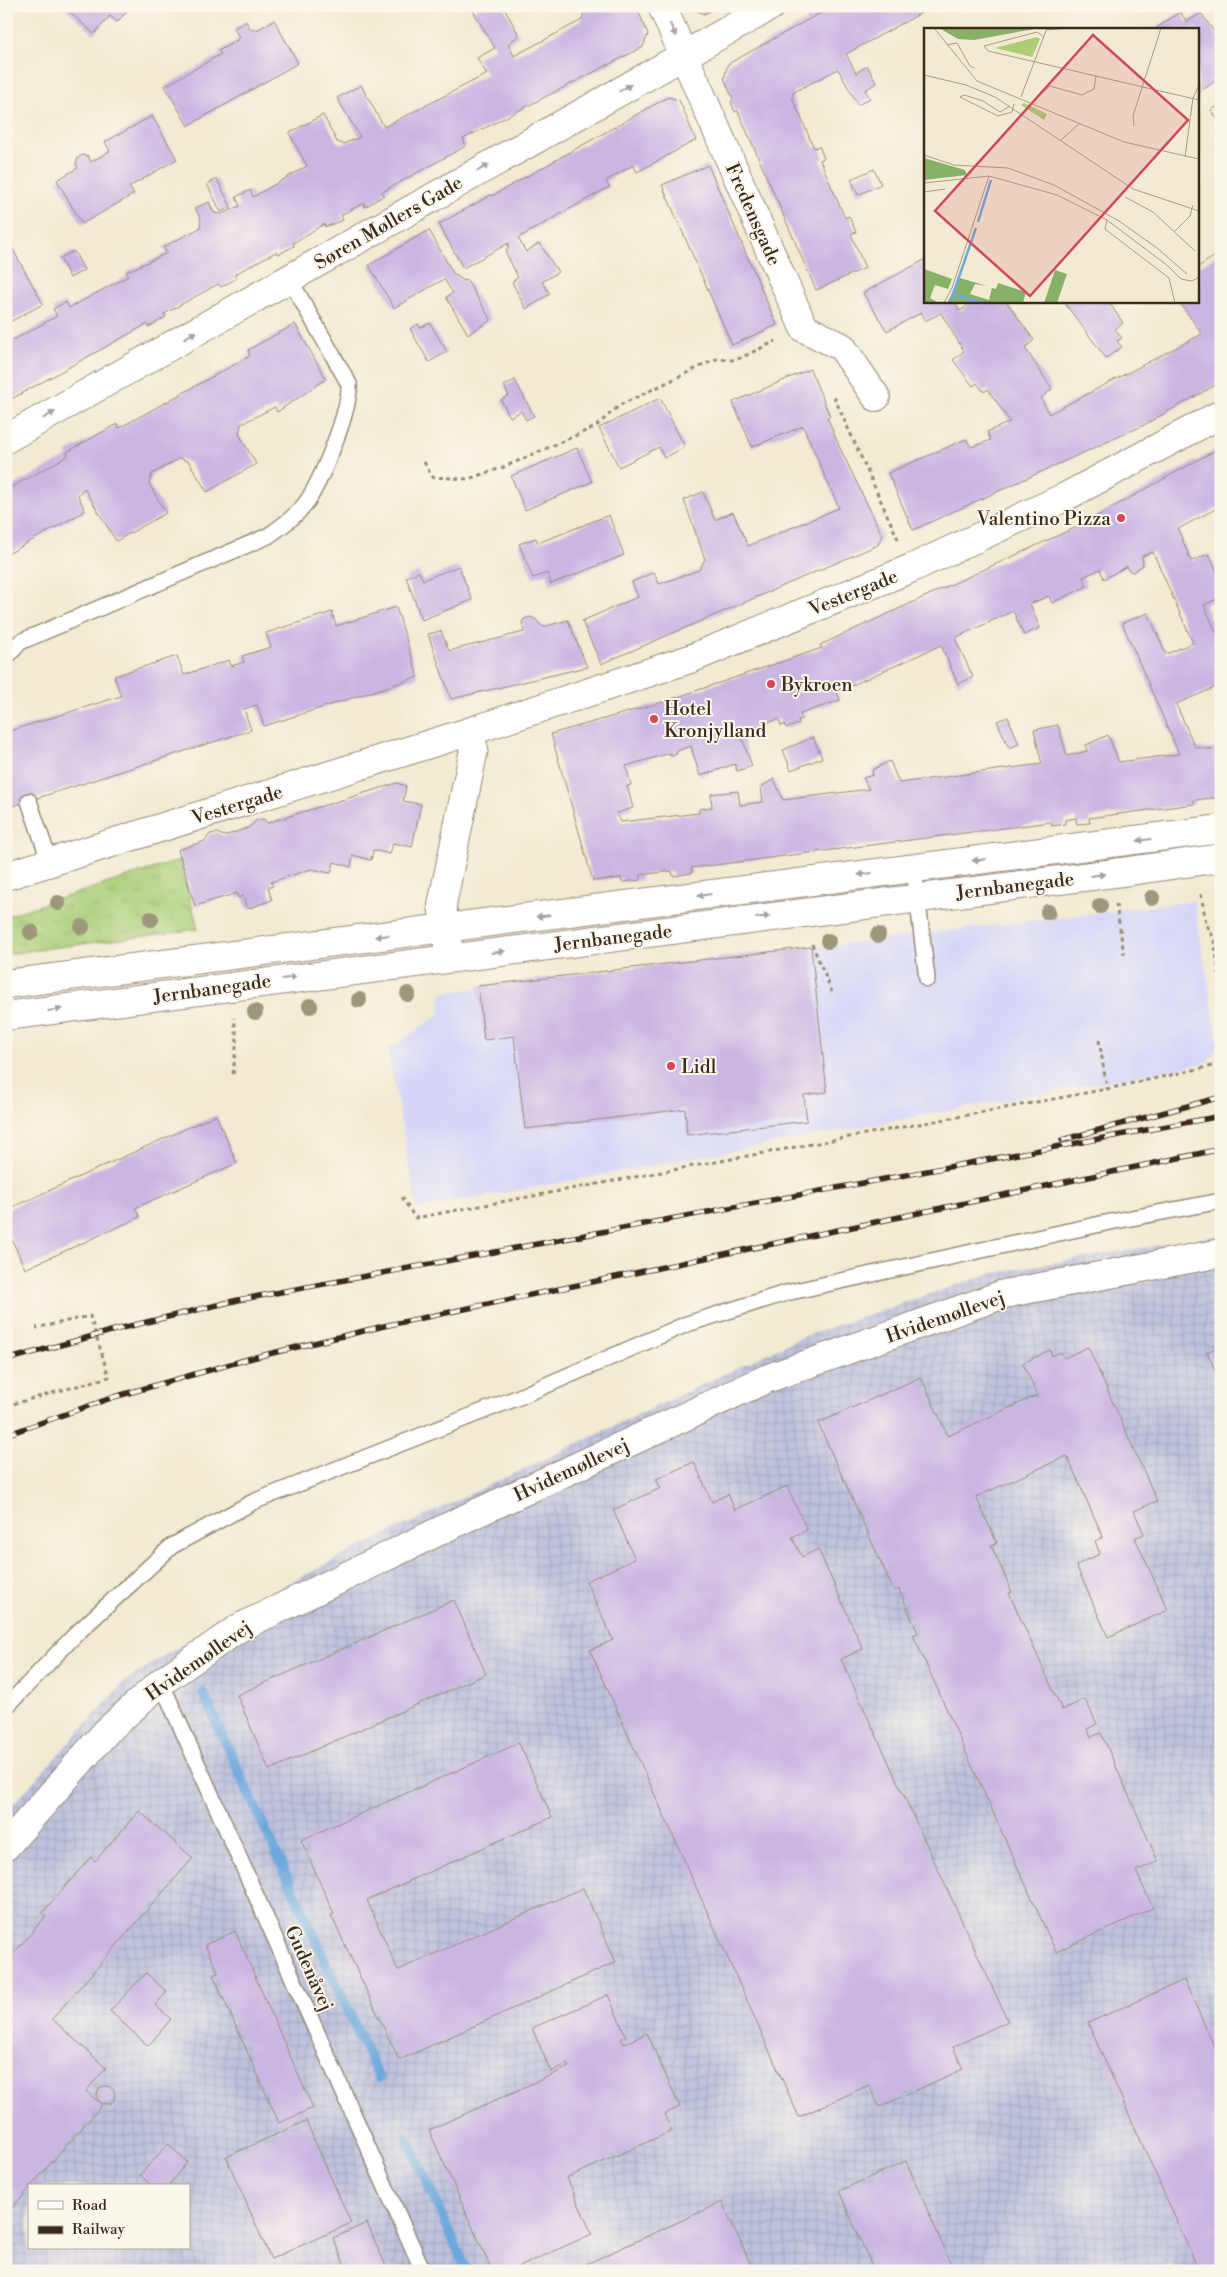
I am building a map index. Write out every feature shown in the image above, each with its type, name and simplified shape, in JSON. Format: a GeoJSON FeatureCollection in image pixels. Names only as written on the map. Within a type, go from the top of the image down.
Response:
{"type":"FeatureCollection","features":[{"type":"Feature","properties":{"kind":"street","name":"Fredensgade"},"geometry":{"type":"LineString","coordinates":[[662,6],[804,328]]}},
{"type":"Feature","properties":{"kind":"street","name":"Søren Møllers Gade"},"geometry":{"type":"LineString","coordinates":[[6,439],[771,6]]}},
{"type":"Feature","properties":{"kind":"street"},"geometry":{"type":"LineString","coordinates":[[804,328],[842,347],[876,397]]}},
{"type":"Feature","properties":{"kind":"street","name":"Vestergade"},"geometry":{"type":"LineString","coordinates":[[6,876],[468,732],[690,659],[912,568],[1065,497],[1221,414]]}},
{"type":"Feature","properties":{"kind":"street"},"geometry":{"type":"LineString","coordinates":[[450,958],[442,905],[474,749],[468,732]]}},
{"type":"Feature","properties":{"kind":"street","name":"Jernbanegade"},"geometry":{"type":"LineString","coordinates":[[6,984],[1221,829]]}},
{"type":"Feature","properties":{"kind":"street","name":"Jernbanegade"},"geometry":{"type":"LineString","coordinates":[[6,1016],[1208,860]]}},
{"type":"Feature","properties":{"kind":"street","name":"Hvidemøllevej"},"geometry":{"type":"LineString","coordinates":[[6,1846],[106,1732],[161,1682],[239,1628],[464,1519],[766,1379],[1004,1294],[1221,1253]]}},
{"type":"Feature","properties":{"kind":"lane"},"geometry":{"type":"LineString","coordinates":[[6,658],[20,642],[268,536],[290,520],[308,500],[341,423],[350,393],[349,384],[289,278]]}},
{"type":"Feature","properties":{"kind":"lane"},"geometry":{"type":"LineString","coordinates":[[29,801],[50,863]]}},
{"type":"Feature","properties":{"kind":"lane"},"geometry":{"type":"LineString","coordinates":[[914,868],[928,979]]}},
{"type":"Feature","properties":{"kind":"lane"},"geometry":{"type":"LineString","coordinates":[[6,1707],[76,1634],[172,1546],[253,1502],[519,1397],[687,1324],[786,1293],[1105,1223],[1221,1201]]}},
{"type":"Feature","properties":{"kind":"lane","name":"Gudenåvej"},"geometry":{"type":"LineString","coordinates":[[161,1682],[423,2271]]}},
{"type":"Feature","properties":{"kind":"path"},"geometry":{"type":"LineString","coordinates":[[424,462],[432,477],[456,479],[468,479],[504,467],[595,427],[620,405],[716,359],[736,360],[804,328]]}},
{"type":"Feature","properties":{"kind":"path"},"geometry":{"type":"LineString","coordinates":[[836,400],[912,568]]}},
{"type":"Feature","properties":{"kind":"path"},"geometry":{"type":"LineString","coordinates":[[1208,860],[1206,923],[1214,939],[1221,988]]}},
{"type":"Feature","properties":{"kind":"path"},"geometry":{"type":"LineString","coordinates":[[1111,874],[1124,954]]}},
{"type":"Feature","properties":{"kind":"path"},"geometry":{"type":"LineString","coordinates":[[807,912],[812,944],[832,992]]}},
{"type":"Feature","properties":{"kind":"path"},"geometry":{"type":"LineString","coordinates":[[229,986],[237,1039],[233,1074]]}},
{"type":"Feature","properties":{"kind":"path"},"geometry":{"type":"LineString","coordinates":[[1099,1040],[1107,1089]]}},
{"type":"Feature","properties":{"kind":"path"},"geometry":{"type":"LineString","coordinates":[[402,1197],[415,1218],[1107,1089],[1221,1064]]}},
{"type":"Feature","properties":{"kind":"path"},"geometry":{"type":"LineString","coordinates":[[6,1406],[109,1377],[90,1316],[36,1328]]}},
{"type":"Feature","properties":{"kind":"shaded area"},"geometry":{"type":"Polygon","coordinates":[[[1194,901],[1219,1046],[1206,1063],[417,1209],[388,1050],[441,1013],[441,993],[1194,901]]]}},
{"type":"Feature","properties":{"kind":"shaded area"},"geometry":{"type":"Polygon","coordinates":[[[1221,1235],[1221,2271],[1175,2271],[1172,2264],[1156,2271],[6,2271],[6,1812],[125,1681],[222,1619],[355,1549],[802,1337],[992,1273],[1221,1235]]]}},
{"type":"Feature","properties":{"kind":"green space"},"geometry":{"type":"Polygon","coordinates":[[[180,860],[198,929],[6,954],[6,916],[180,860]]]}},
{"type":"Feature","properties":{"kind":"building"},"geometry":{"type":"Polygon","coordinates":[[[63,6],[121,6],[127,11],[117,22],[110,16],[94,34],[63,6]]]}},
{"type":"Feature","properties":{"kind":"building"},"geometry":{"type":"Polygon","coordinates":[[[482,6],[503,6],[519,35],[508,44],[514,56],[582,20],[584,11],[582,6],[636,6],[648,34],[643,47],[463,139],[466,146],[382,192],[384,195],[365,207],[364,203],[341,215],[343,220],[325,227],[324,224],[293,243],[294,246],[279,254],[276,252],[235,274],[237,278],[221,287],[218,284],[164,314],[166,317],[149,327],[147,324],[6,402],[6,344],[57,316],[53,309],[66,302],[69,308],[128,276],[126,272],[167,253],[163,247],[200,228],[201,220],[195,208],[209,202],[214,213],[222,214],[240,206],[236,197],[250,190],[253,197],[307,166],[289,133],[323,115],[337,142],[343,144],[360,137],[337,98],[361,85],[384,127],[487,74],[477,58],[495,48],[473,11],[482,6]]]}},
{"type":"Feature","properties":{"kind":"building"},"geometry":{"type":"Polygon","coordinates":[[[688,6],[718,6],[704,14],[688,6]]]}},
{"type":"Feature","properties":{"kind":"building"},"geometry":{"type":"Polygon","coordinates":[[[833,6],[934,6],[846,54],[856,73],[867,66],[877,83],[865,90],[870,98],[858,105],[838,69],[794,92],[792,97],[814,148],[819,146],[824,158],[820,160],[845,218],[849,216],[856,232],[851,234],[865,268],[816,290],[738,111],[735,112],[731,102],[733,99],[724,78],[728,64],[833,6]]]}},
{"type":"Feature","properties":{"kind":"building"},"geometry":{"type":"Polygon","coordinates":[[[1180,12],[1187,22],[1201,13],[1221,42],[1221,57],[1215,62],[1221,71],[1221,77],[1200,92],[1200,28],[1156,28],[1180,12]]]}},
{"type":"Feature","properties":{"kind":"building"},"geometry":{"type":"Polygon","coordinates":[[[274,20],[298,63],[188,126],[165,86],[221,54],[218,51],[236,41],[239,37],[234,28],[246,21],[250,29],[257,30],[274,20]]]}},
{"type":"Feature","properties":{"kind":"building"},"geometry":{"type":"Polygon","coordinates":[[[668,97],[679,100],[696,140],[637,172],[633,165],[606,181],[609,187],[518,238],[526,252],[539,243],[558,272],[542,282],[550,294],[526,309],[512,282],[518,277],[506,253],[509,243],[463,268],[439,224],[668,97]]]}},
{"type":"Feature","properties":{"kind":"building"},"geometry":{"type":"Polygon","coordinates":[[[1221,105],[1221,124],[1211,110],[1221,105]]]}},
{"type":"Feature","properties":{"kind":"building"},"geometry":{"type":"Polygon","coordinates":[[[152,116],[177,159],[129,187],[134,194],[82,224],[57,180],[78,168],[76,164],[78,158],[82,155],[88,156],[91,162],[110,151],[105,142],[152,116]]]}},
{"type":"Feature","properties":{"kind":"building"},"geometry":{"type":"Polygon","coordinates":[[[708,165],[777,325],[732,345],[662,185],[708,165]]]}},
{"type":"Feature","properties":{"kind":"building"},"geometry":{"type":"Polygon","coordinates":[[[874,169],[881,184],[858,195],[851,179],[874,169]]]}},
{"type":"Feature","properties":{"kind":"building"},"geometry":{"type":"Polygon","coordinates":[[[217,179],[231,207],[221,212],[207,184],[217,179]]]}},
{"type":"Feature","properties":{"kind":"building"},"geometry":{"type":"Polygon","coordinates":[[[429,230],[453,273],[464,281],[467,280],[491,320],[468,334],[446,297],[453,293],[444,279],[394,308],[369,265],[429,230]]]}},
{"type":"Feature","properties":{"kind":"building"},"geometry":{"type":"Polygon","coordinates":[[[6,237],[43,304],[6,324],[6,237]]]}},
{"type":"Feature","properties":{"kind":"building"},"geometry":{"type":"Polygon","coordinates":[[[74,251],[84,270],[70,278],[60,258],[74,251]]]}},
{"type":"Feature","properties":{"kind":"building"},"geometry":{"type":"Polygon","coordinates":[[[1215,256],[1221,264],[1221,382],[1142,426],[913,530],[888,473],[966,439],[971,447],[991,440],[987,432],[1010,422],[988,389],[984,392],[977,383],[973,386],[953,360],[964,351],[941,313],[925,321],[921,313],[887,331],[863,293],[924,260],[924,302],[955,302],[960,311],[973,302],[1007,302],[1034,340],[1025,348],[1052,389],[1041,398],[1049,414],[1202,334],[1180,302],[1200,302],[1200,266],[1215,256]]]}},
{"type":"Feature","properties":{"kind":"building"},"geometry":{"type":"Polygon","coordinates":[[[1064,302],[1109,302],[1123,323],[1115,329],[1122,338],[1117,341],[1122,347],[1106,358],[1064,302]]]}},
{"type":"Feature","properties":{"kind":"building"},"geometry":{"type":"Polygon","coordinates":[[[430,323],[447,352],[429,362],[410,329],[418,324],[420,328],[430,323]]]}},
{"type":"Feature","properties":{"kind":"building"},"geometry":{"type":"Polygon","coordinates":[[[295,324],[326,379],[277,412],[275,407],[241,424],[239,434],[256,464],[207,492],[189,462],[180,458],[152,474],[149,484],[166,513],[116,541],[84,488],[78,495],[85,511],[6,555],[6,490],[68,456],[67,452],[117,424],[119,428],[250,356],[248,350],[295,324]]]}},
{"type":"Feature","properties":{"kind":"building"},"geometry":{"type":"Polygon","coordinates":[[[810,369],[830,416],[827,417],[839,446],[882,535],[878,545],[601,664],[582,621],[638,597],[632,582],[654,572],[659,584],[699,570],[705,559],[684,500],[703,492],[715,520],[733,512],[748,546],[839,508],[803,426],[752,447],[733,402],[810,369]]]}},
{"type":"Feature","properties":{"kind":"building"},"geometry":{"type":"Polygon","coordinates":[[[515,380],[534,416],[526,420],[521,411],[510,417],[501,400],[509,395],[504,386],[515,380]]]}},
{"type":"Feature","properties":{"kind":"building"},"geometry":{"type":"Polygon","coordinates":[[[660,398],[685,447],[664,458],[659,447],[619,467],[599,428],[660,398]]]}},
{"type":"Feature","properties":{"kind":"building"},"geometry":{"type":"Polygon","coordinates":[[[1221,447],[1221,506],[1178,529],[1191,561],[1209,554],[1221,580],[1221,597],[1204,605],[1221,643],[1221,685],[1176,704],[1195,747],[1221,748],[1221,797],[1194,800],[1194,804],[1089,818],[1090,823],[1077,824],[1076,818],[1065,820],[1065,824],[1052,826],[1051,822],[691,868],[692,873],[673,876],[672,871],[640,875],[641,880],[622,882],[621,878],[593,881],[551,734],[663,702],[822,648],[820,645],[1081,525],[1221,447]],[[1153,552],[1142,556],[1143,565],[1133,572],[1128,570],[1127,566],[1104,579],[1100,569],[1083,577],[1087,586],[1052,603],[1049,596],[1030,604],[1040,628],[1024,635],[1013,611],[955,638],[973,677],[958,684],[941,645],[837,692],[840,700],[800,714],[802,719],[798,720],[799,724],[786,728],[785,724],[781,726],[779,719],[740,732],[752,766],[737,771],[735,764],[700,776],[691,746],[676,751],[677,754],[671,756],[670,753],[626,766],[631,785],[627,786],[633,808],[617,813],[621,822],[699,813],[699,809],[712,807],[711,794],[738,791],[740,805],[763,802],[761,787],[774,779],[783,800],[869,789],[863,778],[873,775],[872,770],[890,761],[899,783],[1042,764],[1034,730],[1058,725],[1067,756],[1087,751],[1086,745],[1108,735],[1119,762],[1179,754],[1122,623],[1148,613],[1166,654],[1193,643],[1153,552]]]}},
{"type":"Feature","properties":{"kind":"building"},"geometry":{"type":"Polygon","coordinates":[[[577,448],[592,482],[525,510],[511,476],[577,448]]]}},
{"type":"Feature","properties":{"kind":"building"},"geometry":{"type":"Polygon","coordinates":[[[609,515],[624,555],[551,584],[547,573],[533,578],[519,544],[536,538],[538,543],[609,515]]]}},
{"type":"Feature","properties":{"kind":"building"},"geometry":{"type":"Polygon","coordinates":[[[459,566],[472,600],[422,620],[406,577],[419,572],[423,580],[459,566]]]}},
{"type":"Feature","properties":{"kind":"building"},"geometry":{"type":"Polygon","coordinates":[[[396,607],[418,677],[264,726],[257,705],[244,709],[251,730],[6,808],[6,732],[121,696],[114,676],[177,656],[184,675],[229,660],[231,666],[244,662],[242,656],[271,647],[266,633],[332,612],[336,626],[396,607]]]}},
{"type":"Feature","properties":{"kind":"building"},"geometry":{"type":"Polygon","coordinates":[[[530,617],[543,627],[568,620],[587,667],[451,699],[428,634],[441,631],[449,651],[524,632],[522,622],[530,617]]]}},
{"type":"Feature","properties":{"kind":"building"},"geometry":{"type":"Polygon","coordinates":[[[1008,717],[1019,744],[1009,748],[997,721],[1008,717]]]}},
{"type":"Feature","properties":{"kind":"building"},"geometry":{"type":"Polygon","coordinates":[[[813,737],[822,758],[791,770],[783,750],[813,737]]]}},
{"type":"Feature","properties":{"kind":"building"},"geometry":{"type":"Polygon","coordinates":[[[397,783],[406,786],[403,801],[421,804],[412,847],[393,843],[390,854],[373,850],[371,860],[353,855],[351,867],[334,862],[331,873],[311,869],[271,882],[273,886],[268,888],[272,900],[247,909],[243,896],[238,898],[237,893],[195,906],[178,850],[205,841],[210,834],[217,833],[224,836],[248,828],[257,820],[264,819],[267,823],[397,783]]]}},
{"type":"Feature","properties":{"kind":"building","name":"Lidl"},"geometry":{"type":"Polygon","coordinates":[[[811,947],[827,1092],[804,1095],[807,1121],[687,1135],[685,1109],[525,1129],[514,1036],[484,1040],[478,986],[811,947]]]}},
{"type":"Feature","properties":{"kind":"building"},"geometry":{"type":"Polygon","coordinates":[[[216,1115],[237,1163],[135,1208],[140,1217],[25,1269],[6,1226],[6,1210],[216,1115]]]}},
{"type":"Feature","properties":{"kind":"building"},"geometry":{"type":"Polygon","coordinates":[[[1221,1346],[1221,1384],[1207,1352],[1221,1346]]]}},
{"type":"Feature","properties":{"kind":"building"},"geometry":{"type":"Polygon","coordinates":[[[1088,1347],[1157,1501],[1134,1511],[1144,1534],[1135,1538],[1168,1610],[1108,1637],[1076,1565],[1100,1554],[1095,1541],[1103,1537],[1067,1456],[976,1497],[997,1543],[991,1545],[1012,1592],[1009,1593],[1062,1710],[1085,1699],[1097,1724],[1087,1729],[1091,1737],[1101,1733],[1158,1861],[1136,1871],[1153,1908],[1056,1952],[913,1635],[918,1633],[899,1589],[894,1591],[818,1423],[921,1377],[948,1436],[1037,1395],[1023,1363],[1050,1350],[1052,1356],[1061,1352],[1064,1358],[1088,1347]]]}},
{"type":"Feature","properties":{"kind":"building"},"geometry":{"type":"Polygon","coordinates":[[[694,1462],[712,1502],[728,1494],[735,1510],[787,1486],[807,1530],[792,1537],[802,1557],[818,1549],[863,1649],[841,1659],[1008,2021],[953,2047],[963,2069],[879,2107],[869,2085],[799,2117],[590,1650],[613,1640],[586,1581],[635,1559],[613,1510],[661,1488],[656,1479],[694,1462]]]}},
{"type":"Feature","properties":{"kind":"building"},"geometry":{"type":"Polygon","coordinates":[[[454,1600],[486,1674],[269,1770],[237,1695],[454,1600]]]}},
{"type":"Feature","properties":{"kind":"building"},"geometry":{"type":"Polygon","coordinates":[[[519,1743],[552,1817],[367,1900],[398,1970],[583,1888],[616,1962],[399,2060],[331,1915],[334,1914],[301,1840],[519,1743]]]}},
{"type":"Feature","properties":{"kind":"building"},"geometry":{"type":"Polygon","coordinates":[[[139,1811],[193,1858],[52,2019],[106,2068],[86,2091],[102,2105],[33,2184],[28,2184],[28,2190],[12,2208],[6,2203],[6,1962],[46,1916],[42,1913],[91,1857],[95,1861],[139,1811]]]}},
{"type":"Feature","properties":{"kind":"building"},"geometry":{"type":"Polygon","coordinates":[[[235,1931],[313,2108],[279,2123],[213,1975],[218,1973],[205,1945],[235,1931]]]}},
{"type":"Feature","properties":{"kind":"building"},"geometry":{"type":"Polygon","coordinates":[[[146,1973],[167,1992],[155,2005],[171,2019],[148,2046],[110,2011],[146,1973]]]}},
{"type":"Feature","properties":{"kind":"building"},"geometry":{"type":"Polygon","coordinates":[[[1184,1980],[1221,2061],[1221,2271],[1199,2271],[1088,2023],[1184,1980]]]}},
{"type":"Feature","properties":{"kind":"building"},"geometry":{"type":"Polygon","coordinates":[[[608,1995],[626,2036],[621,2039],[624,2044],[647,2033],[680,2107],[664,2114],[672,2131],[567,2178],[592,2234],[510,2271],[492,2271],[429,2130],[569,2067],[567,2064],[551,2072],[532,2028],[608,1995]]]}},
{"type":"Feature","properties":{"kind":"building"},"geometry":{"type":"Polygon","coordinates":[[[102,2086],[110,2086],[115,2091],[113,2102],[102,2104],[97,2099],[97,2091],[102,2086]]]}},
{"type":"Feature","properties":{"kind":"building"},"geometry":{"type":"Polygon","coordinates":[[[306,2121],[351,2223],[271,2259],[226,2157],[306,2121]]]}},
{"type":"Feature","properties":{"kind":"building"},"geometry":{"type":"Polygon","coordinates":[[[168,2144],[187,2162],[170,2184],[150,2184],[140,2175],[168,2144]]]}},
{"type":"Feature","properties":{"kind":"building"},"geometry":{"type":"Polygon","coordinates":[[[906,2161],[954,2271],[874,2271],[839,2191],[906,2161]]]}},
{"type":"Feature","properties":{"kind":"building"},"geometry":{"type":"Polygon","coordinates":[[[722,2202],[754,2271],[571,2271],[722,2202]]]}},
{"type":"Feature","properties":{"kind":"building"},"geometry":{"type":"Polygon","coordinates":[[[367,2223],[388,2271],[347,2271],[333,2238],[367,2223]]]}},
{"type":"Feature","properties":{"kind":"waterway"},"geometry":{"type":"LineString","coordinates":[[203,1693],[379,2078]]}},
{"type":"Feature","properties":{"kind":"waterway"},"geometry":{"type":"LineString","coordinates":[[407,2138],[467,2271]]}},
{"type":"Feature","properties":{"kind":"railway"},"geometry":{"type":"LineString","coordinates":[[1062,1140],[1221,1097]]}},
{"type":"Feature","properties":{"kind":"railway"},"geometry":{"type":"LineString","coordinates":[[6,1360],[122,1328],[238,1300],[1221,1116]]}},
{"type":"Feature","properties":{"kind":"railway"},"geometry":{"type":"LineString","coordinates":[[6,1435],[114,1397],[252,1358],[384,1326],[1221,1149]]}},
{"type":"Feature","properties":{"kind":"place","name":"Valentino Pizza"},"geometry":{"type":"Point","coordinates":[1121,518]}},
{"type":"Feature","properties":{"kind":"place","name":"Bykroen"},"geometry":{"type":"Point","coordinates":[771,684]}},
{"type":"Feature","properties":{"kind":"place","name":"Hotel Kronjylland"},"geometry":{"type":"Point","coordinates":[654,719]}},
{"type":"Feature","properties":{"kind":"place","name":"Lidl"},"geometry":{"type":"Point","coordinates":[671,1066]}}]}
